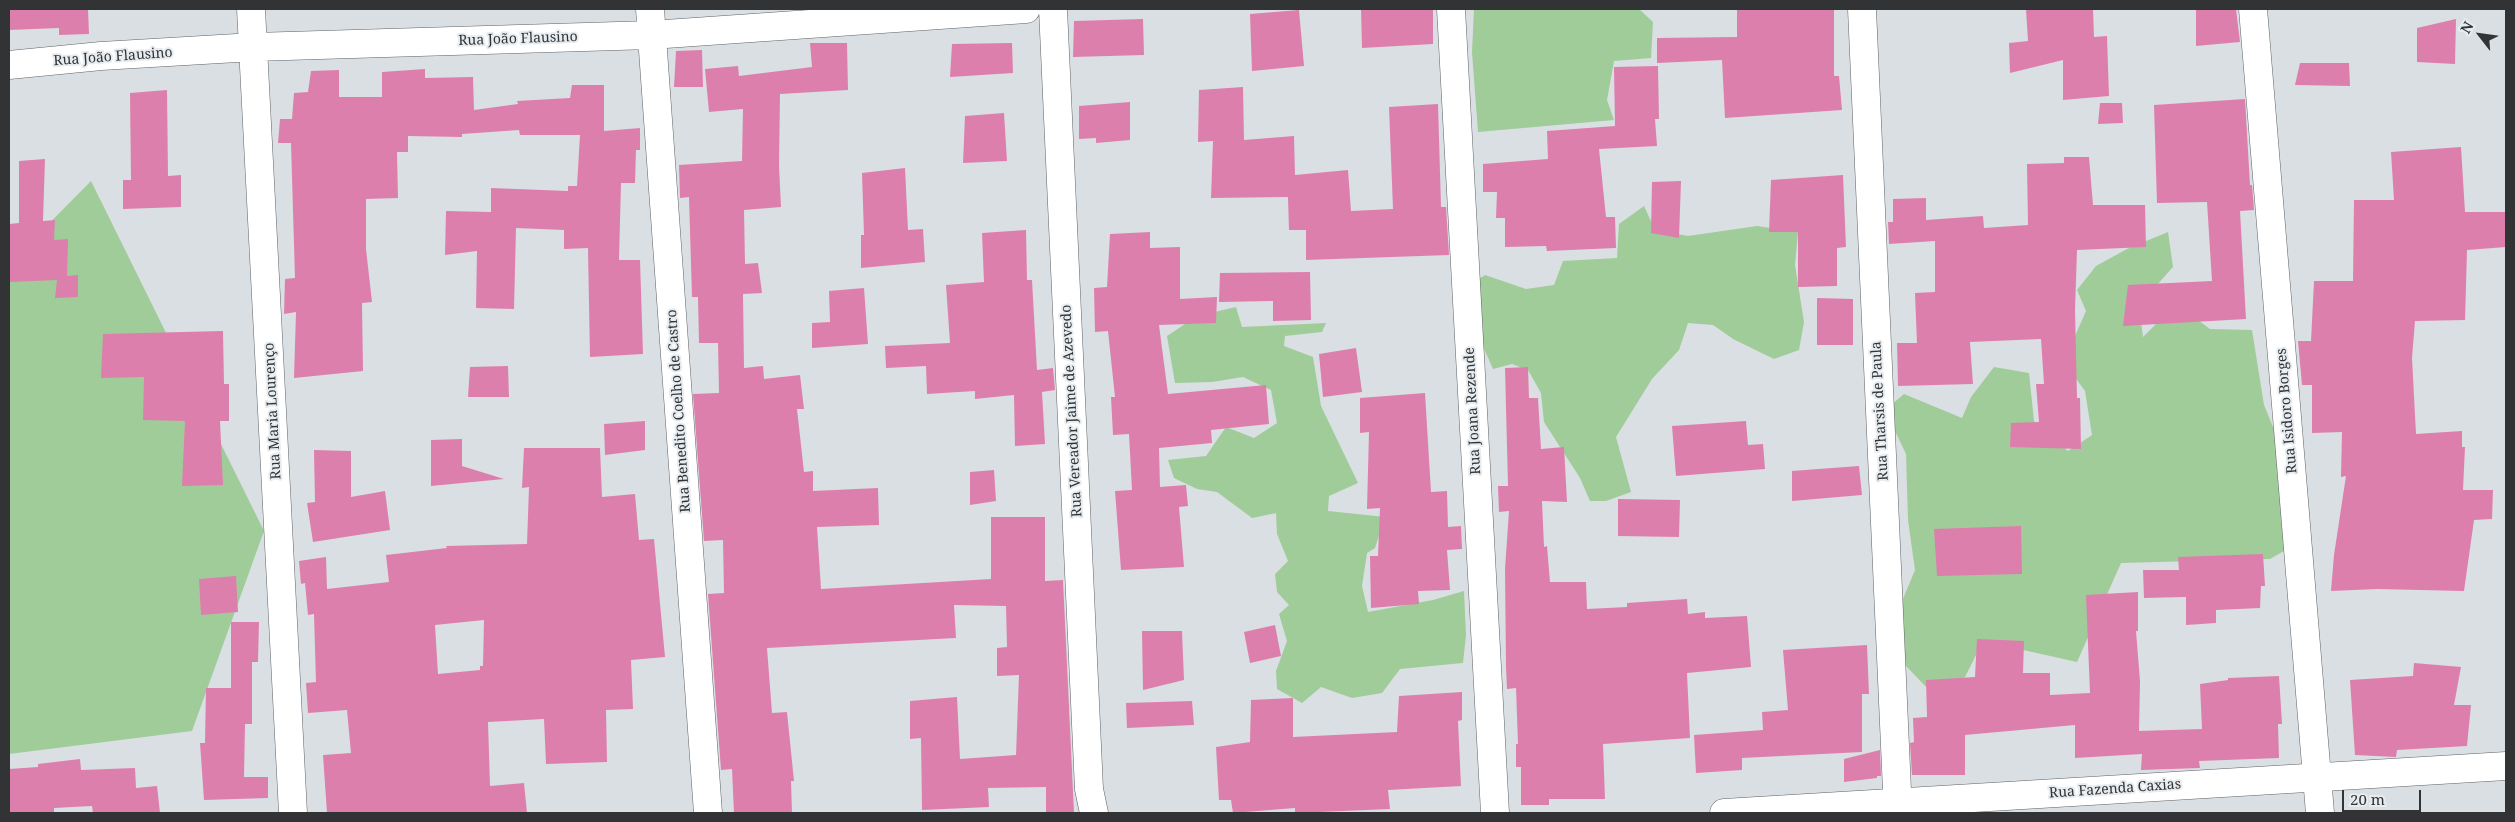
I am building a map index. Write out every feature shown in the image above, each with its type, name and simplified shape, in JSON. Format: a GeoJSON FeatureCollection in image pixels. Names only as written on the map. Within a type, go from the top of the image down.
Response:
{"type":"FeatureCollection","features":[{"type":"Feature","properties":{"kind":"street","name":"Rua Maria Lourenço"},"geometry":{"type":"LineString","coordinates":[[251,9],[293,813]]}},
{"type":"Feature","properties":{"kind":"street","name":"Rua João Flausino"},"geometry":{"type":"LineString","coordinates":[[9,65],[101,56],[651,22],[1026,9]]}},
{"type":"Feature","properties":{"kind":"street","name":"Rua Vereador Jaime de Azevedo"},"geometry":{"type":"LineString","coordinates":[[1053,9],[1090,789],[1094,813]]}},
{"type":"Feature","properties":{"kind":"street","name":"Rua Joana Rezende"},"geometry":{"type":"LineString","coordinates":[[1451,9],[1494,813]]}},
{"type":"Feature","properties":{"kind":"street","name":"Rua Tharsis de Paula"},"geometry":{"type":"LineString","coordinates":[[1862,9],[1898,809]]}},
{"type":"Feature","properties":{"kind":"street","name":"Rua Isidoro Borges"},"geometry":{"type":"LineString","coordinates":[[2253,9],[2320,813]]}},
{"type":"Feature","properties":{"kind":"street","name":"Rua Benedito Coelho de Castro"},"geometry":{"type":"LineString","coordinates":[[651,22],[708,813]]}},
{"type":"Feature","properties":{"kind":"street","name":"Rua Fazenda Caxias"},"geometry":{"type":"LineString","coordinates":[[1724,813],[1898,809],[2317,776],[2506,766]]}},
{"type":"Feature","properties":{"kind":"green space"},"geometry":{"type":"Polygon","coordinates":[[[1474,9],[1639,9],[1653,22],[1651,58],[1614,61],[1607,100],[1614,120],[1478,132],[1472,52],[1474,9]]]}},
{"type":"Feature","properties":{"kind":"green space"},"geometry":{"type":"Polygon","coordinates":[[[91,181],[264,531],[192,731],[9,754],[9,264],[91,181]]]}},
{"type":"Feature","properties":{"kind":"green space"},"geometry":{"type":"Polygon","coordinates":[[[1644,206],[1655,230],[1688,236],[1757,226],[1798,232],[1795,265],[1804,322],[1799,350],[1774,359],[1733,339],[1713,325],[1688,323],[1679,350],[1652,379],[1616,437],[1631,492],[1606,501],[1590,501],[1580,478],[1544,422],[1541,393],[1528,370],[1512,364],[1493,369],[1475,328],[1471,284],[1485,275],[1526,289],[1554,285],[1563,261],[1617,258],[1619,224],[1644,206]]]}},
{"type":"Feature","properties":{"kind":"green space"},"geometry":{"type":"Polygon","coordinates":[[[2168,232],[2173,267],[2139,305],[2143,337],[2176,304],[2210,329],[2252,330],[2264,405],[2280,444],[2289,548],[2270,559],[2121,563],[2077,662],[1983,641],[1965,677],[1929,690],[1906,666],[1900,606],[1915,570],[1908,520],[1906,454],[1885,410],[1904,394],[1962,418],[1971,397],[1994,367],[2029,373],[2034,421],[2068,451],[2092,435],[2085,391],[2071,372],[2075,336],[2086,311],[2077,290],[2096,266],[2127,249],[2168,232]]]}},
{"type":"Feature","properties":{"kind":"green space"},"geometry":{"type":"Polygon","coordinates":[[[1236,307],[1242,327],[1326,323],[1322,332],[1285,336],[1284,346],[1313,357],[1321,406],[1358,483],[1329,496],[1328,511],[1385,517],[1375,548],[1367,553],[1362,586],[1368,612],[1433,600],[1464,591],[1466,635],[1463,663],[1400,669],[1382,693],[1352,698],[1321,687],[1302,703],[1277,689],[1276,671],[1287,641],[1279,614],[1289,605],[1277,592],[1275,574],[1288,561],[1277,534],[1276,513],[1252,518],[1217,492],[1197,489],[1174,478],[1168,460],[1206,456],[1226,427],[1254,438],[1277,423],[1271,390],[1243,377],[1212,382],[1175,383],[1167,336],[1197,316],[1236,307]]]}},
{"type":"Feature","properties":{"kind":"building"},"geometry":{"type":"Polygon","coordinates":[[[9,9],[88,9],[89,34],[59,35],[59,28],[9,30],[9,9]]]}},
{"type":"Feature","properties":{"kind":"building"},"geometry":{"type":"Polygon","coordinates":[[[1361,9],[1433,9],[1433,44],[1362,48],[1361,9]]]}},
{"type":"Feature","properties":{"kind":"building"},"geometry":{"type":"Polygon","coordinates":[[[1737,9],[1834,9],[1834,76],[1839,76],[1842,110],[1725,118],[1722,60],[1657,63],[1657,38],[1737,37],[1737,9]]]}},
{"type":"Feature","properties":{"kind":"building"},"geometry":{"type":"Polygon","coordinates":[[[2026,9],[2093,9],[2094,37],[2107,36],[2109,96],[2063,100],[2063,60],[2010,73],[2009,43],[2028,41],[2026,9]]]}},
{"type":"Feature","properties":{"kind":"building"},"geometry":{"type":"Polygon","coordinates":[[[2196,9],[2236,9],[2240,42],[2196,46],[2196,9]]]}},
{"type":"Feature","properties":{"kind":"building"},"geometry":{"type":"Polygon","coordinates":[[[1299,10],[1304,66],[1252,71],[1250,14],[1299,10]]]}},
{"type":"Feature","properties":{"kind":"building"},"geometry":{"type":"Polygon","coordinates":[[[1143,19],[1144,55],[1073,57],[1074,21],[1143,19]]]}},
{"type":"Feature","properties":{"kind":"building"},"geometry":{"type":"Polygon","coordinates":[[[2456,19],[2455,64],[2417,62],[2417,28],[2456,19]]]}},
{"type":"Feature","properties":{"kind":"building"},"geometry":{"type":"Polygon","coordinates":[[[810,43],[847,43],[848,90],[780,94],[779,166],[781,207],[744,210],[745,264],[758,263],[762,293],[743,294],[744,368],[763,366],[764,379],[800,375],[804,409],[797,409],[804,472],[813,471],[813,491],[878,488],[879,525],[817,527],[821,589],[991,579],[991,517],[1045,517],[1045,581],[1063,580],[1074,813],[1046,813],[1046,787],[988,788],[989,807],[922,810],[921,738],[910,739],[910,701],[957,697],[960,759],[1016,755],[1019,675],[997,676],[997,648],[1007,647],[1006,606],[954,605],[956,638],[767,648],[772,713],[787,712],[794,781],[791,781],[792,813],[734,813],[732,769],[721,770],[708,594],[724,593],[723,540],[704,541],[693,394],[719,393],[718,343],[699,343],[698,297],[692,297],[689,197],[680,198],[679,165],[742,161],[743,109],[709,112],[705,69],[738,66],[739,76],[812,67],[810,43]]]}},
{"type":"Feature","properties":{"kind":"building"},"geometry":{"type":"Polygon","coordinates":[[[1012,43],[1013,73],[950,77],[952,44],[1012,43]]]}},
{"type":"Feature","properties":{"kind":"building"},"geometry":{"type":"Polygon","coordinates":[[[702,50],[703,87],[674,87],[676,51],[702,50]]]}},
{"type":"Feature","properties":{"kind":"building"},"geometry":{"type":"Polygon","coordinates":[[[2300,63],[2349,63],[2350,86],[2295,85],[2300,63]]]}},
{"type":"Feature","properties":{"kind":"building"},"geometry":{"type":"Polygon","coordinates":[[[1658,66],[1659,119],[1655,119],[1657,146],[1599,149],[1606,217],[1615,217],[1616,248],[1547,251],[1546,246],[1505,247],[1505,218],[1496,218],[1497,192],[1483,192],[1483,164],[1548,159],[1547,131],[1615,126],[1614,67],[1658,66]]]}},
{"type":"Feature","properties":{"kind":"building"},"geometry":{"type":"Polygon","coordinates":[[[425,69],[425,78],[473,77],[474,110],[518,104],[517,101],[570,98],[572,85],[604,85],[604,131],[640,128],[640,150],[636,150],[635,183],[621,183],[619,260],[640,260],[643,354],[590,357],[588,248],[564,249],[564,230],[516,228],[514,309],[476,308],[477,251],[445,255],[446,211],[491,212],[491,188],[568,191],[568,186],[577,186],[580,135],[520,135],[519,130],[462,134],[462,137],[408,136],[408,152],[397,152],[398,198],[366,199],[366,249],[372,302],[362,303],[363,371],[294,378],[296,312],[284,314],[285,279],[295,278],[291,143],[278,143],[280,119],[292,119],[294,93],[308,92],[311,71],[339,70],[339,97],[382,97],[382,72],[425,69]]]}},
{"type":"Feature","properties":{"kind":"building"},"geometry":{"type":"Polygon","coordinates":[[[1243,87],[1244,140],[1294,136],[1295,175],[1348,170],[1351,211],[1393,209],[1389,107],[1438,104],[1441,207],[1446,207],[1449,255],[1306,260],[1306,230],[1289,230],[1288,197],[1211,198],[1213,141],[1198,142],[1199,90],[1243,87]]]}},
{"type":"Feature","properties":{"kind":"building"},"geometry":{"type":"Polygon","coordinates":[[[167,90],[168,176],[181,175],[181,207],[123,209],[123,180],[131,180],[130,93],[167,90]]]}},
{"type":"Feature","properties":{"kind":"building"},"geometry":{"type":"Polygon","coordinates":[[[2245,99],[2250,185],[2252,185],[2254,210],[2240,211],[2246,319],[2123,326],[2128,285],[2212,281],[2207,202],[2157,203],[2154,105],[2245,99]]]}},
{"type":"Feature","properties":{"kind":"building"},"geometry":{"type":"Polygon","coordinates":[[[1130,102],[1130,140],[1096,143],[1096,138],[1079,139],[1079,106],[1130,102]]]}},
{"type":"Feature","properties":{"kind":"building"},"geometry":{"type":"Polygon","coordinates":[[[2100,103],[2122,103],[2123,123],[2098,124],[2100,103]]]}},
{"type":"Feature","properties":{"kind":"building"},"geometry":{"type":"Polygon","coordinates":[[[1004,113],[1007,161],[963,163],[965,116],[1004,113]]]}},
{"type":"Feature","properties":{"kind":"building"},"geometry":{"type":"Polygon","coordinates":[[[2461,147],[2465,212],[2506,212],[2506,247],[2467,250],[2465,320],[2415,321],[2412,358],[2416,434],[2462,431],[2462,447],[2465,447],[2463,490],[2493,490],[2492,519],[2474,520],[2464,591],[2377,589],[2331,591],[2334,555],[2346,476],[2341,477],[2342,432],[2312,433],[2312,385],[2302,385],[2298,341],[2311,341],[2314,281],[2353,281],[2354,200],[2394,200],[2391,152],[2461,147]]]}},
{"type":"Feature","properties":{"kind":"building"},"geometry":{"type":"Polygon","coordinates":[[[2064,157],[2089,157],[2093,205],[2145,205],[2146,247],[2077,250],[2075,310],[2077,398],[2080,398],[2081,449],[2010,447],[2011,423],[2039,422],[2036,384],[2044,384],[2041,339],[1970,342],[1973,384],[1898,386],[1897,343],[1917,343],[1915,293],[1935,292],[1935,241],[1889,244],[1888,222],[1893,222],[1893,199],[1926,198],[1926,220],[1983,216],[1984,228],[2028,225],[2027,164],[2064,163],[2064,157]]]}},
{"type":"Feature","properties":{"kind":"building"},"geometry":{"type":"Polygon","coordinates":[[[45,159],[43,221],[55,220],[54,240],[68,239],[67,276],[78,275],[78,297],[55,298],[57,280],[9,282],[9,224],[19,223],[19,161],[45,159]]]}},
{"type":"Feature","properties":{"kind":"building"},"geometry":{"type":"Polygon","coordinates":[[[905,168],[908,230],[923,229],[925,262],[861,268],[861,235],[864,235],[862,173],[905,168]]]}},
{"type":"Feature","properties":{"kind":"building"},"geometry":{"type":"Polygon","coordinates":[[[1843,175],[1846,247],[1837,248],[1837,286],[1798,287],[1798,232],[1769,232],[1771,180],[1843,175]]]}},
{"type":"Feature","properties":{"kind":"building"},"geometry":{"type":"Polygon","coordinates":[[[1681,181],[1679,238],[1651,233],[1652,182],[1681,181]]]}},
{"type":"Feature","properties":{"kind":"building"},"geometry":{"type":"Polygon","coordinates":[[[1026,230],[1027,280],[1032,280],[1037,370],[1053,368],[1055,390],[1042,392],[1045,444],[1015,446],[1014,395],[975,399],[975,391],[927,394],[926,366],[886,368],[885,346],[950,343],[946,285],[984,282],[982,233],[1026,230]]]}},
{"type":"Feature","properties":{"kind":"building"},"geometry":{"type":"Polygon","coordinates":[[[1150,232],[1150,248],[1180,247],[1180,299],[1217,297],[1216,323],[1159,325],[1168,394],[1266,385],[1269,424],[1211,430],[1212,443],[1159,448],[1160,487],[1186,485],[1188,506],[1179,507],[1184,567],[1121,570],[1115,491],[1132,490],[1129,434],[1113,435],[1111,397],[1115,397],[1108,331],[1095,332],[1094,288],[1107,287],[1110,234],[1150,232]]]}},
{"type":"Feature","properties":{"kind":"building"},"geometry":{"type":"Polygon","coordinates":[[[1310,272],[1311,320],[1273,321],[1273,301],[1219,302],[1220,273],[1310,272]]]}},
{"type":"Feature","properties":{"kind":"building"},"geometry":{"type":"Polygon","coordinates":[[[864,288],[868,344],[812,348],[812,323],[830,322],[829,291],[864,288]]]}},
{"type":"Feature","properties":{"kind":"building"},"geometry":{"type":"Polygon","coordinates":[[[1817,298],[1853,299],[1853,345],[1817,345],[1817,298]]]}},
{"type":"Feature","properties":{"kind":"building"},"geometry":{"type":"Polygon","coordinates":[[[223,331],[224,384],[229,384],[229,421],[220,421],[223,485],[182,486],[185,421],[143,420],[144,377],[101,378],[103,334],[223,331]]]}},
{"type":"Feature","properties":{"kind":"building"},"geometry":{"type":"Polygon","coordinates":[[[1356,348],[1362,392],[1323,397],[1319,354],[1356,348]]]}},
{"type":"Feature","properties":{"kind":"building"},"geometry":{"type":"Polygon","coordinates":[[[508,366],[509,397],[468,397],[470,367],[508,366]]]}},
{"type":"Feature","properties":{"kind":"building"},"geometry":{"type":"Polygon","coordinates":[[[1528,367],[1529,398],[1538,398],[1541,449],[1564,447],[1567,502],[1542,501],[1544,547],[1547,546],[1550,582],[1586,582],[1587,609],[1627,607],[1627,603],[1687,599],[1688,614],[1705,612],[1705,618],[1747,616],[1751,667],[1687,673],[1690,738],[1603,744],[1605,799],[1549,799],[1549,805],[1521,805],[1521,767],[1516,767],[1516,744],[1518,744],[1516,688],[1507,689],[1506,667],[1505,569],[1509,511],[1499,512],[1498,486],[1508,486],[1505,368],[1528,367]]]}},
{"type":"Feature","properties":{"kind":"building"},"geometry":{"type":"Polygon","coordinates":[[[1425,393],[1431,492],[1447,491],[1448,527],[1461,526],[1462,549],[1447,550],[1450,590],[1418,591],[1419,604],[1371,608],[1370,556],[1378,556],[1380,508],[1367,509],[1369,432],[1360,433],[1360,398],[1425,393]]]}},
{"type":"Feature","properties":{"kind":"building"},"geometry":{"type":"Polygon","coordinates":[[[645,421],[645,450],[605,455],[604,424],[645,421]]]}},
{"type":"Feature","properties":{"kind":"building"},"geometry":{"type":"Polygon","coordinates":[[[1746,421],[1748,445],[1763,444],[1765,469],[1676,476],[1672,426],[1746,421]]]}},
{"type":"Feature","properties":{"kind":"building"},"geometry":{"type":"Polygon","coordinates":[[[462,439],[462,466],[504,479],[431,486],[431,440],[462,439]]]}},
{"type":"Feature","properties":{"kind":"building"},"geometry":{"type":"Polygon","coordinates":[[[524,448],[600,448],[602,497],[635,494],[639,540],[654,539],[665,657],[631,660],[633,709],[606,710],[607,762],[546,764],[544,719],[488,722],[490,786],[524,783],[527,813],[327,813],[323,755],[351,753],[347,710],[308,713],[306,683],[316,682],[314,614],[308,615],[305,583],[301,584],[299,561],[326,557],[327,589],[389,582],[386,555],[447,548],[446,546],[527,544],[529,487],[522,488],[524,448]],[[484,620],[435,625],[438,674],[480,670],[480,666],[483,666],[484,620]]]}},
{"type":"Feature","properties":{"kind":"building"},"geometry":{"type":"Polygon","coordinates":[[[314,450],[351,451],[351,497],[385,491],[390,530],[313,542],[307,503],[315,502],[314,450]]]}},
{"type":"Feature","properties":{"kind":"building"},"geometry":{"type":"Polygon","coordinates":[[[1859,466],[1862,495],[1792,501],[1792,471],[1859,466]]]}},
{"type":"Feature","properties":{"kind":"building"},"geometry":{"type":"Polygon","coordinates":[[[994,470],[996,501],[970,505],[970,472],[994,470]]]}},
{"type":"Feature","properties":{"kind":"building"},"geometry":{"type":"Polygon","coordinates":[[[1618,499],[1680,500],[1679,537],[1618,536],[1618,499]]]}},
{"type":"Feature","properties":{"kind":"building"},"geometry":{"type":"Polygon","coordinates":[[[2021,526],[2022,574],[1937,576],[1934,529],[2021,526]]]}},
{"type":"Feature","properties":{"kind":"building"},"geometry":{"type":"Polygon","coordinates":[[[2263,554],[2265,586],[2261,586],[2260,608],[2216,610],[2216,623],[2186,625],[2186,597],[2144,598],[2143,570],[2179,570],[2178,557],[2263,554]]]}},
{"type":"Feature","properties":{"kind":"building"},"geometry":{"type":"Polygon","coordinates":[[[236,576],[238,612],[201,615],[199,579],[236,576]]]}},
{"type":"Feature","properties":{"kind":"building"},"geometry":{"type":"Polygon","coordinates":[[[2138,592],[2138,631],[2136,631],[2140,681],[2139,731],[2202,729],[2200,684],[2228,680],[2228,678],[2279,676],[2282,724],[2278,724],[2279,758],[2199,761],[2200,768],[2141,770],[2142,754],[2075,758],[2075,725],[1965,735],[1965,775],[1912,775],[1910,743],[1914,742],[1913,718],[1927,717],[1926,680],[1975,677],[1977,639],[2024,641],[2023,673],[2050,673],[2050,695],[2090,693],[2086,595],[2138,592]]]}},
{"type":"Feature","properties":{"kind":"building"},"geometry":{"type":"Polygon","coordinates":[[[231,622],[259,622],[258,662],[252,662],[252,724],[245,724],[244,777],[268,777],[268,798],[204,800],[200,743],[205,743],[206,688],[231,688],[231,622]]]}},
{"type":"Feature","properties":{"kind":"building"},"geometry":{"type":"Polygon","coordinates":[[[1275,625],[1281,656],[1250,663],[1244,632],[1275,625]]]}},
{"type":"Feature","properties":{"kind":"building"},"geometry":{"type":"Polygon","coordinates":[[[1142,631],[1182,631],[1184,680],[1143,690],[1142,631]]]}},
{"type":"Feature","properties":{"kind":"building"},"geometry":{"type":"Polygon","coordinates":[[[1867,645],[1869,694],[1862,694],[1862,752],[1742,758],[1742,770],[1696,773],[1694,735],[1763,730],[1762,712],[1788,710],[1783,650],[1867,645]]]}},
{"type":"Feature","properties":{"kind":"building"},"geometry":{"type":"Polygon","coordinates":[[[2414,663],[2461,667],[2454,705],[2471,705],[2467,746],[2397,750],[2396,757],[2355,755],[2350,680],[2413,676],[2414,663]]]}},
{"type":"Feature","properties":{"kind":"building"},"geometry":{"type":"Polygon","coordinates":[[[1462,692],[1462,720],[1458,721],[1461,786],[1388,790],[1390,809],[1295,813],[1295,808],[1233,813],[1231,800],[1219,800],[1216,747],[1250,742],[1251,700],[1293,698],[1293,737],[1397,732],[1399,696],[1462,692]]]}},
{"type":"Feature","properties":{"kind":"building"},"geometry":{"type":"Polygon","coordinates":[[[1192,701],[1194,725],[1127,728],[1126,703],[1192,701]]]}},
{"type":"Feature","properties":{"kind":"building"},"geometry":{"type":"Polygon","coordinates":[[[1880,750],[1881,776],[1844,782],[1844,759],[1880,750]]]}},
{"type":"Feature","properties":{"kind":"building"},"geometry":{"type":"Polygon","coordinates":[[[80,759],[81,770],[135,768],[136,788],[157,786],[160,813],[93,813],[92,806],[54,808],[54,813],[9,813],[9,769],[38,767],[38,764],[80,759]]]}}]}
